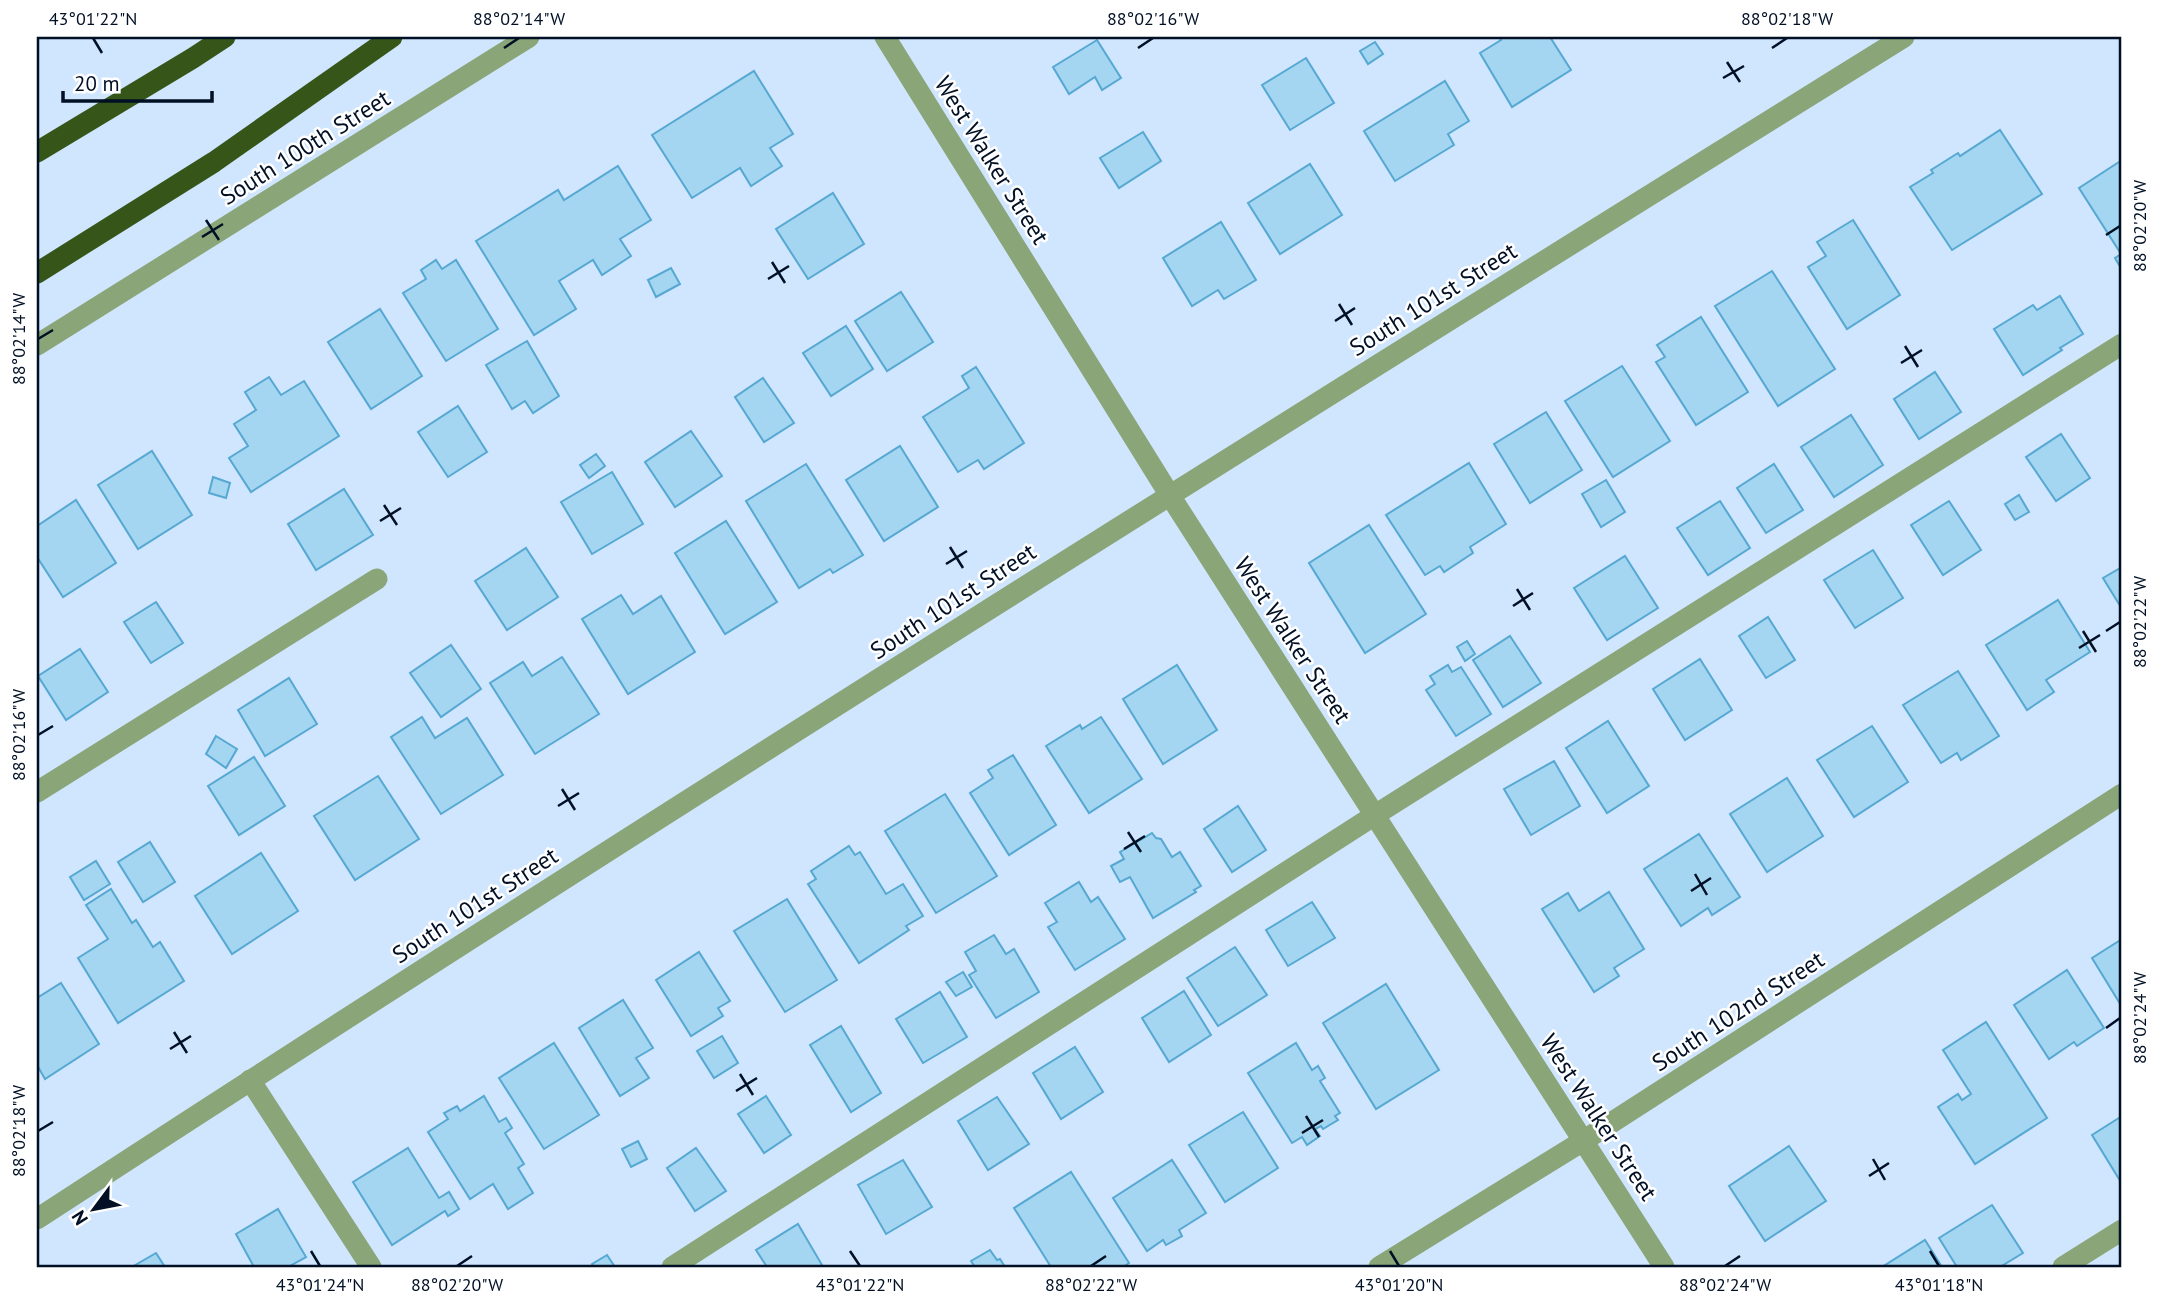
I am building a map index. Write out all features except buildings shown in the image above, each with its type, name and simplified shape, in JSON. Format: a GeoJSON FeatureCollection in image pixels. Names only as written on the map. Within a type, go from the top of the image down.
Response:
{"type":"FeatureCollection","features":[{"type":"Feature","properties":{"kind":"highway"},"geometry":{"type":"LineString","coordinates":[[37,152],[225,37]]}},
{"type":"Feature","properties":{"kind":"highway"},"geometry":{"type":"LineString","coordinates":[[37,272],[214,162],[392,37]]}},
{"type":"Feature","properties":{"kind":"street","name":"South 100th Street"},"geometry":{"type":"LineString","coordinates":[[37,345],[529,37]]}},
{"type":"Feature","properties":{"kind":"street","name":"West Walker Street"},"geometry":{"type":"LineString","coordinates":[[885,37],[1168,495],[1664,1267]]}},
{"type":"Feature","properties":{"kind":"street","name":"South 101st Street"},"geometry":{"type":"LineString","coordinates":[[37,1219],[250,1080],[1168,495],[1904,37]]}},
{"type":"Feature","properties":{"kind":"street"},"geometry":{"type":"LineString","coordinates":[[672,1267],[1375,815],[2122,344]]}},
{"type":"Feature","properties":{"kind":"street"},"geometry":{"type":"LineString","coordinates":[[37,792],[377,579]]}},
{"type":"Feature","properties":{"kind":"street","name":"South 102nd Street"},"geometry":{"type":"LineString","coordinates":[[1379,1267],[1583,1141],[2122,794]]}},
{"type":"Feature","properties":{"kind":"street"},"geometry":{"type":"LineString","coordinates":[[250,1080],[371,1267]]}},
{"type":"Feature","properties":{"kind":"street"},"geometry":{"type":"LineString","coordinates":[[2063,1267],[2122,1230]]}}]}
